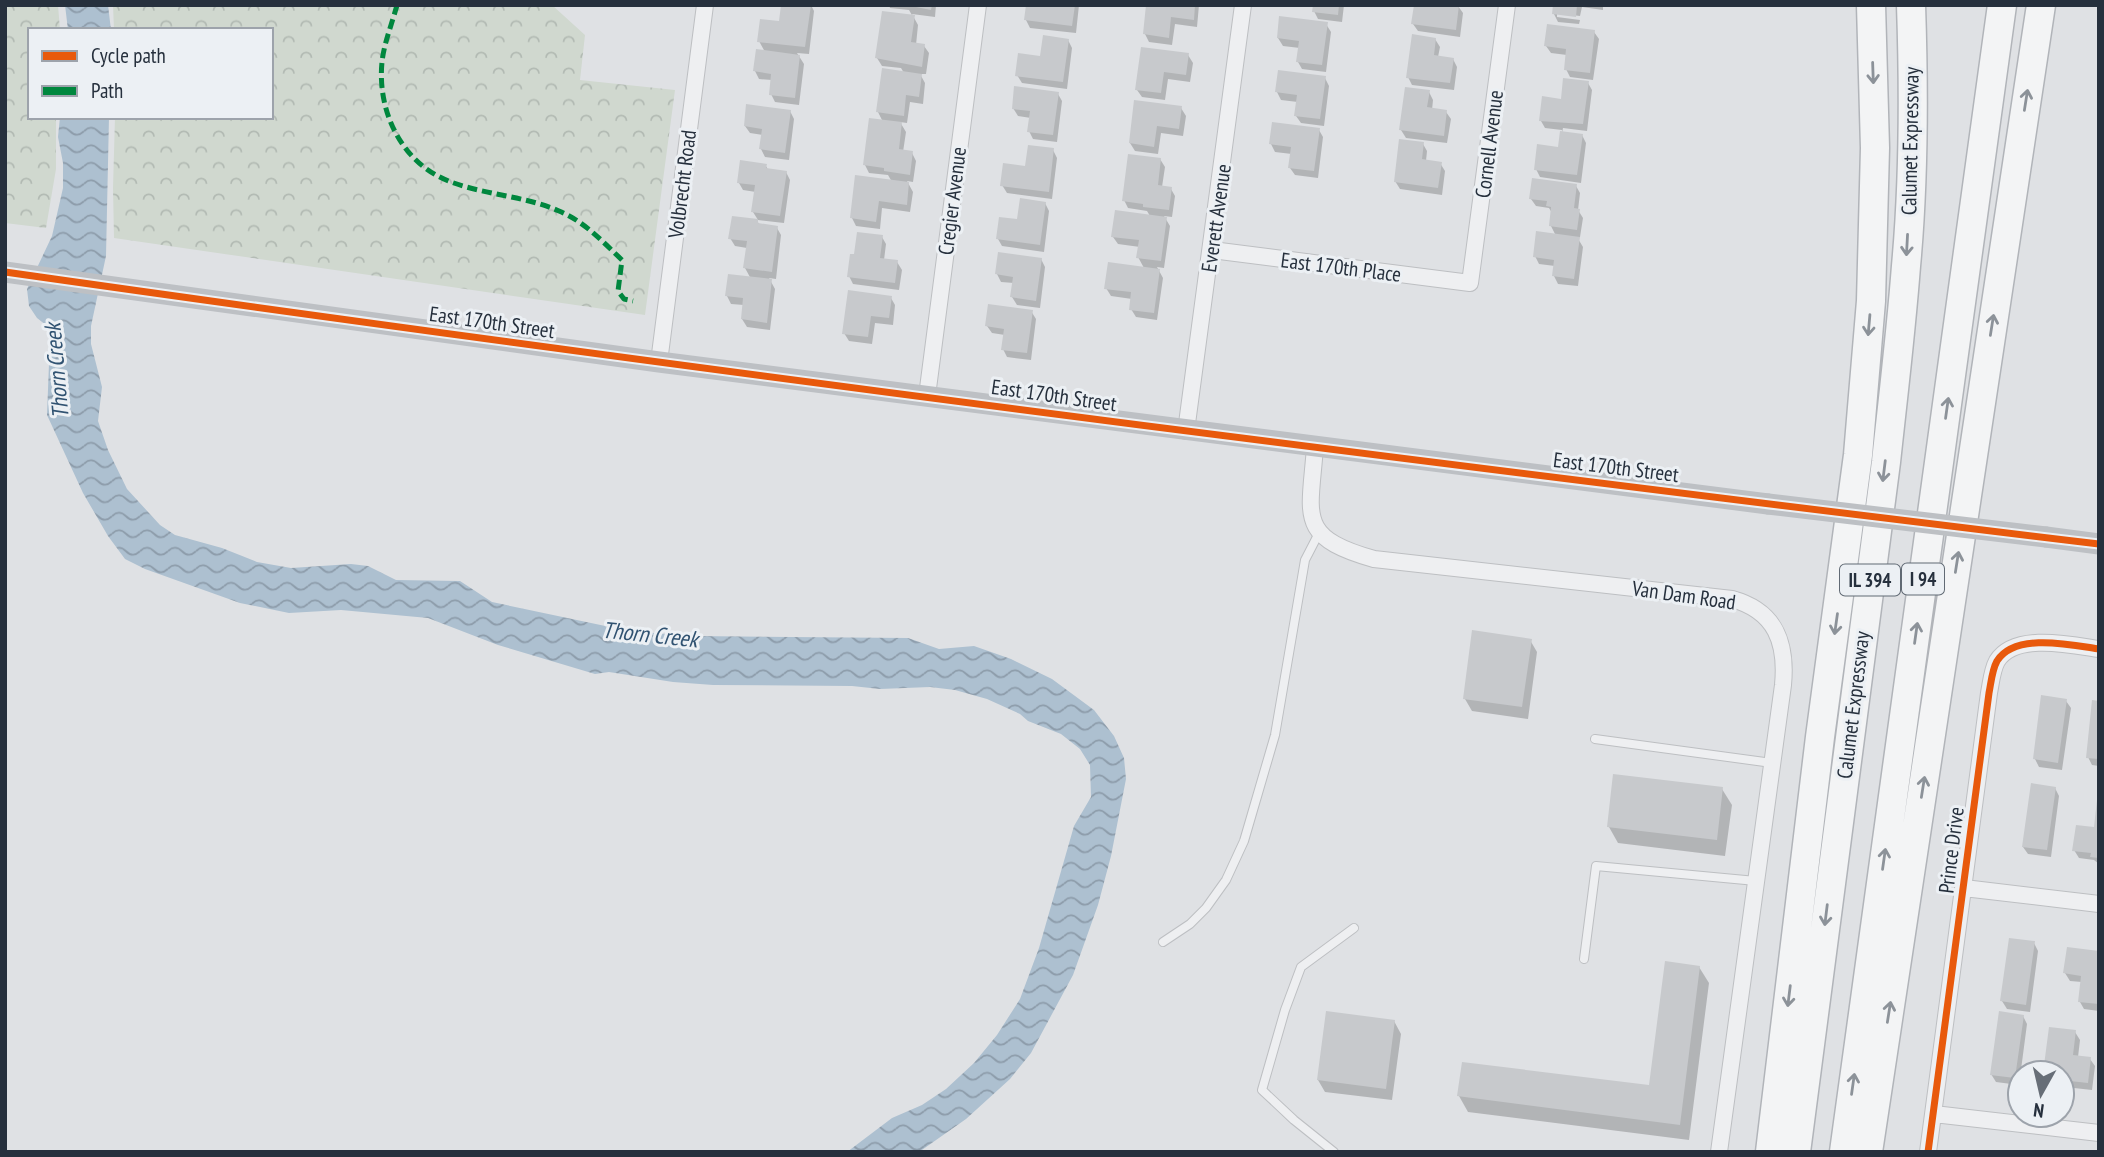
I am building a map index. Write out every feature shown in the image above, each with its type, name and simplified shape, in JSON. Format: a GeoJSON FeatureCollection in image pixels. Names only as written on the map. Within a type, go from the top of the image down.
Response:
{"type":"FeatureCollection","features":[{"type":"Feature","properties":{"kind":"highway"},"geometry":{"type":"LineString","coordinates":[[1770,1152],[1820,737],[1858,455],[1871,300],[1875,162],[1871,5]]}},
{"type":"Feature","properties":{"kind":"highway","name":"Calumet Expressway"},"geometry":{"type":"LineString","coordinates":[[1796,1152],[1899,345],[1911,170],[1911,5]]}},
{"type":"Feature","properties":{"kind":"highway","name":"I 94"},"geometry":{"type":"LineString","coordinates":[[1844,1152],[2002,5]]}},
{"type":"Feature","properties":{"kind":"highway"},"geometry":{"type":"LineString","coordinates":[[1868,1152],[2041,5]]}},
{"type":"Feature","properties":{"kind":"street","name":"Volbrecht Road"},"geometry":{"type":"LineString","coordinates":[[659,362],[705,5]]}},
{"type":"Feature","properties":{"kind":"street","name":"Cregier Avenue"},"geometry":{"type":"LineString","coordinates":[[927,396],[978,5]]}},
{"type":"Feature","properties":{"kind":"street","name":"Everett Avenue"},"geometry":{"type":"LineString","coordinates":[[1186,431],[1243,5]]}},
{"type":"Feature","properties":{"kind":"street","name":"Cornell Avenue"},"geometry":{"type":"LineString","coordinates":[[1470,284],[1507,5]]}},
{"type":"Feature","properties":{"kind":"street","name":"East 170th Place"},"geometry":{"type":"LineString","coordinates":[[1212,250],[1470,284]]}},
{"type":"Feature","properties":{"kind":"street","name":"East 170th Street"},"geometry":{"type":"LineString","coordinates":[[5,272],[212,302],[1186,431],[2099,544]]}},
{"type":"Feature","properties":{"kind":"street"},"geometry":{"type":"LineString","coordinates":[[1315,447],[1310,507],[1312,521],[1320,533]]}},
{"type":"Feature","properties":{"kind":"street","name":"Van Dam Road"},"geometry":{"type":"LineString","coordinates":[[1320,533],[1333,544],[1374,559],[1713,597],[1744,603],[1770,622],[1780,637],[1785,668],[1719,1152]]}},
{"type":"Feature","properties":{"kind":"street","name":"Prince Drive"},"geometry":{"type":"LineString","coordinates":[[1928,1152],[1989,693],[1997,661],[2005,652],[2028,643],[2099,649]]}},
{"type":"Feature","properties":{"kind":"street"},"geometry":{"type":"LineString","coordinates":[[1964,888],[2099,904]]}},
{"type":"Feature","properties":{"kind":"street"},"geometry":{"type":"LineString","coordinates":[[1934,1114],[2099,1133]]}},
{"type":"Feature","properties":{"kind":"lane"},"geometry":{"type":"LineString","coordinates":[[1163,942],[1206,908],[1226,880],[1244,841],[1275,735],[1305,560],[1320,533]]}},
{"type":"Feature","properties":{"kind":"lane"},"geometry":{"type":"LineString","coordinates":[[1595,739],[1772,763]]}},
{"type":"Feature","properties":{"kind":"lane"},"geometry":{"type":"LineString","coordinates":[[1584,959],[1596,866],[1756,881]]}},
{"type":"Feature","properties":{"kind":"lane"},"geometry":{"type":"LineString","coordinates":[[1334,1152],[1262,1090],[1285,1010],[1301,968],[1354,928]]}},
{"type":"Feature","properties":{"kind":"green space"},"geometry":{"type":"Polygon","coordinates":[[[5,5],[58,5],[60,28],[28,28],[28,119],[56,119],[56,169],[46,228],[5,223],[5,5]]]}},
{"type":"Feature","properties":{"kind":"green space"},"geometry":{"type":"Polygon","coordinates":[[[113,5],[552,5],[585,35],[580,80],[675,90],[645,315],[114,238],[115,119],[273,119],[273,28],[114,28],[113,5]]]}},
{"type":"Feature","properties":{"kind":"water"},"geometry":{"type":"Polygon","coordinates":[[[65,5],[108,5],[111,28],[68,28],[65,5]]]}},
{"type":"Feature","properties":{"kind":"water","name":"Thorn Creek"},"geometry":{"type":"Polygon","coordinates":[[[60,119],[109,119],[106,256],[91,326],[91,344],[102,387],[98,421],[108,450],[127,489],[160,525],[175,535],[222,548],[257,562],[291,568],[351,564],[368,566],[396,580],[460,581],[492,602],[629,631],[693,636],[908,638],[939,649],[974,646],[1011,659],[1052,679],[1094,710],[1114,736],[1124,758],[1126,779],[1111,856],[1098,905],[1073,975],[1031,1053],[1010,1079],[966,1119],[919,1152],[847,1152],[892,1118],[922,1105],[946,1089],[974,1063],[997,1035],[1020,999],[1039,948],[1074,826],[1091,797],[1090,765],[1080,749],[1061,734],[1028,721],[1020,714],[987,699],[955,690],[930,687],[880,689],[852,686],[713,685],[609,672],[595,674],[498,645],[428,618],[341,610],[289,613],[240,603],[145,569],[125,559],[83,493],[47,415],[50,338],[46,325],[29,306],[27,289],[52,236],[63,188],[63,163],[58,137],[60,119]]]}},
{"type":"Feature","properties":{"kind":"building"},"geometry":{"type":"Polygon","coordinates":[[[781,5],[811,5],[805,47],[757,42],[760,19],[779,21],[781,5]]]}},
{"type":"Feature","properties":{"kind":"building"},"geometry":{"type":"Polygon","coordinates":[[[906,5],[932,5],[931,10],[906,5]]]}},
{"type":"Feature","properties":{"kind":"building"},"geometry":{"type":"Polygon","coordinates":[[[1026,5],[1075,5],[1072,26],[1024,20],[1026,5]]]}},
{"type":"Feature","properties":{"kind":"building"},"geometry":{"type":"Polygon","coordinates":[[[1146,5],[1195,5],[1194,20],[1171,17],[1169,38],[1143,34],[1146,5]]]}},
{"type":"Feature","properties":{"kind":"building"},"geometry":{"type":"Polygon","coordinates":[[[1313,5],[1339,5],[1338,15],[1312,12],[1313,5]]]}},
{"type":"Feature","properties":{"kind":"building"},"geometry":{"type":"Polygon","coordinates":[[[1414,5],[1459,5],[1456,30],[1411,24],[1414,5]]]}},
{"type":"Feature","properties":{"kind":"building"},"geometry":{"type":"Polygon","coordinates":[[[1553,5],[1577,5],[1576,17],[1552,14],[1553,5]]]}},
{"type":"Feature","properties":{"kind":"building"},"geometry":{"type":"Polygon","coordinates":[[[882,11],[915,15],[911,42],[925,44],[922,67],[875,58],[882,11]]]}},
{"type":"Feature","properties":{"kind":"building"},"geometry":{"type":"Polygon","coordinates":[[[1279,16],[1328,22],[1322,65],[1296,62],[1299,41],[1277,38],[1279,16]]]}},
{"type":"Feature","properties":{"kind":"building"},"geometry":{"type":"Polygon","coordinates":[[[1547,24],[1595,30],[1590,73],[1564,70],[1566,49],[1544,46],[1547,24]]]}},
{"type":"Feature","properties":{"kind":"building"},"geometry":{"type":"Polygon","coordinates":[[[1412,34],[1436,38],[1434,55],[1454,58],[1450,83],[1406,78],[1412,34]]]}},
{"type":"Feature","properties":{"kind":"building"},"geometry":{"type":"Polygon","coordinates":[[[1043,35],[1069,39],[1063,82],[1015,76],[1018,53],[1040,56],[1043,35]]]}},
{"type":"Feature","properties":{"kind":"building"},"geometry":{"type":"Polygon","coordinates":[[[1141,47],[1189,53],[1186,75],[1164,72],[1161,93],[1135,90],[1141,47]]]}},
{"type":"Feature","properties":{"kind":"building"},"geometry":{"type":"Polygon","coordinates":[[[756,49],[800,55],[795,98],[769,95],[771,74],[753,71],[756,49]]]}},
{"type":"Feature","properties":{"kind":"building"},"geometry":{"type":"Polygon","coordinates":[[[882,68],[922,74],[919,97],[906,95],[904,116],[876,112],[882,68]]]}},
{"type":"Feature","properties":{"kind":"building"},"geometry":{"type":"Polygon","coordinates":[[[1278,70],[1326,76],[1320,119],[1294,116],[1297,95],[1275,92],[1278,70]]]}},
{"type":"Feature","properties":{"kind":"building"},"geometry":{"type":"Polygon","coordinates":[[[1563,78],[1589,81],[1583,124],[1539,121],[1542,96],[1561,99],[1563,78]]]}},
{"type":"Feature","properties":{"kind":"building"},"geometry":{"type":"Polygon","coordinates":[[[1014,86],[1059,92],[1053,135],[1027,132],[1030,111],[1012,109],[1014,86]]]}},
{"type":"Feature","properties":{"kind":"building"},"geometry":{"type":"Polygon","coordinates":[[[1405,87],[1430,90],[1427,107],[1447,110],[1444,136],[1399,130],[1405,87]]]}},
{"type":"Feature","properties":{"kind":"building"},"geometry":{"type":"Polygon","coordinates":[[[1134,100],[1182,106],[1179,129],[1157,126],[1154,147],[1129,143],[1134,100]]]}},
{"type":"Feature","properties":{"kind":"building"},"geometry":{"type":"Polygon","coordinates":[[[746,104],[791,110],[785,153],[759,149],[762,129],[744,126],[746,104]]]}},
{"type":"Feature","properties":{"kind":"building"},"geometry":{"type":"Polygon","coordinates":[[[869,118],[902,122],[899,149],[913,151],[910,175],[863,165],[869,118]]]}},
{"type":"Feature","properties":{"kind":"building"},"geometry":{"type":"Polygon","coordinates":[[[1272,122],[1320,128],[1314,171],[1288,168],[1291,147],[1269,144],[1272,122]]]}},
{"type":"Feature","properties":{"kind":"building"},"geometry":{"type":"Polygon","coordinates":[[[1560,131],[1583,134],[1577,175],[1534,170],[1537,144],[1558,147],[1560,131]]]}},
{"type":"Feature","properties":{"kind":"building"},"geometry":{"type":"Polygon","coordinates":[[[1399,139],[1424,142],[1422,159],[1442,162],[1438,188],[1394,182],[1399,139]]]}},
{"type":"Feature","properties":{"kind":"building"},"geometry":{"type":"Polygon","coordinates":[[[1028,145],[1054,148],[1049,192],[1000,186],[1003,163],[1025,166],[1028,145]]]}},
{"type":"Feature","properties":{"kind":"building"},"geometry":{"type":"Polygon","coordinates":[[[1128,154],[1161,158],[1158,185],[1172,187],[1169,210],[1122,201],[1128,154]]]}},
{"type":"Feature","properties":{"kind":"building"},"geometry":{"type":"Polygon","coordinates":[[[740,160],[767,164],[766,168],[787,171],[780,216],[751,212],[755,185],[737,183],[740,160]]]}},
{"type":"Feature","properties":{"kind":"building"},"geometry":{"type":"Polygon","coordinates":[[[855,175],[909,182],[907,205],[879,201],[876,222],[850,218],[855,175]]]}},
{"type":"Feature","properties":{"kind":"building"},"geometry":{"type":"Polygon","coordinates":[[[1532,178],[1577,184],[1574,208],[1580,209],[1577,230],[1549,226],[1551,207],[1546,206],[1547,201],[1529,199],[1532,178]]]}},
{"type":"Feature","properties":{"kind":"building"},"geometry":{"type":"Polygon","coordinates":[[[1020,198],[1046,202],[1040,245],[996,239],[999,217],[1017,219],[1020,198]]]}},
{"type":"Feature","properties":{"kind":"building"},"geometry":{"type":"Polygon","coordinates":[[[1115,210],[1167,217],[1161,261],[1136,258],[1139,240],[1111,237],[1115,210]]]}},
{"type":"Feature","properties":{"kind":"building"},"geometry":{"type":"Polygon","coordinates":[[[732,216],[758,219],[758,223],[778,226],[772,272],[743,268],[747,241],[728,239],[732,216]]]}},
{"type":"Feature","properties":{"kind":"building"},"geometry":{"type":"Polygon","coordinates":[[[1536,231],[1580,237],[1574,279],[1552,276],[1554,260],[1533,257],[1536,231]]]}},
{"type":"Feature","properties":{"kind":"building"},"geometry":{"type":"Polygon","coordinates":[[[857,232],[883,235],[880,258],[898,260],[895,283],[847,277],[857,232]]]}},
{"type":"Feature","properties":{"kind":"building"},"geometry":{"type":"Polygon","coordinates":[[[998,252],[1042,258],[1036,301],[1010,297],[1013,277],[995,274],[998,252]]]}},
{"type":"Feature","properties":{"kind":"building"},"geometry":{"type":"Polygon","coordinates":[[[1108,262],[1160,269],[1154,313],[1129,310],[1131,292],[1104,289],[1108,262]]]}},
{"type":"Feature","properties":{"kind":"building"},"geometry":{"type":"Polygon","coordinates":[[[728,274],[772,279],[767,323],[741,319],[743,298],[725,296],[728,274]]]}},
{"type":"Feature","properties":{"kind":"building"},"geometry":{"type":"Polygon","coordinates":[[[848,290],[892,296],[889,318],[871,316],[868,337],[842,334],[848,290]]]}},
{"type":"Feature","properties":{"kind":"building"},"geometry":{"type":"Polygon","coordinates":[[[988,304],[1033,310],[1027,353],[1001,350],[1004,329],[985,326],[988,304]]]}},
{"type":"Feature","properties":{"kind":"building"},"geometry":{"type":"Polygon","coordinates":[[[1472,630],[1532,639],[1522,707],[1463,699],[1472,630]]]}},
{"type":"Feature","properties":{"kind":"building"},"geometry":{"type":"Polygon","coordinates":[[[2041,695],[2067,699],[2058,763],[2033,759],[2041,695]]]}},
{"type":"Feature","properties":{"kind":"building"},"geometry":{"type":"Polygon","coordinates":[[[2092,700],[2099,701],[2099,759],[2086,758],[2092,700]]]}},
{"type":"Feature","properties":{"kind":"building"},"geometry":{"type":"Polygon","coordinates":[[[1613,774],[1723,787],[1717,840],[1607,827],[1613,774]]]}},
{"type":"Feature","properties":{"kind":"building"},"geometry":{"type":"Polygon","coordinates":[[[2031,783],[2056,787],[2047,850],[2022,847],[2031,783]]]}},
{"type":"Feature","properties":{"kind":"building"},"geometry":{"type":"Polygon","coordinates":[[[2097,800],[2099,858],[2090,857],[2091,853],[2072,851],[2076,825],[2094,827],[2097,800]]]}},
{"type":"Feature","properties":{"kind":"building"},"geometry":{"type":"Polygon","coordinates":[[[2009,938],[2035,941],[2026,1005],[2000,1001],[2009,938]]]}},
{"type":"Feature","properties":{"kind":"building"},"geometry":{"type":"Polygon","coordinates":[[[2067,947],[2099,951],[2099,1004],[2078,1002],[2081,976],[2063,973],[2067,947]]]}},
{"type":"Feature","properties":{"kind":"building"},"geometry":{"type":"Polygon","coordinates":[[[1665,961],[1700,966],[1680,1125],[1457,1096],[1462,1062],[1649,1085],[1665,961]]]}},
{"type":"Feature","properties":{"kind":"building"},"geometry":{"type":"Polygon","coordinates":[[[1326,1011],[1395,1020],[1386,1089],[1317,1080],[1326,1011]]]}},
{"type":"Feature","properties":{"kind":"building"},"geometry":{"type":"Polygon","coordinates":[[[1999,1011],[2024,1015],[2018,1059],[2006,1059],[2006,1077],[1990,1075],[1999,1011]]]}},
{"type":"Feature","properties":{"kind":"building"},"geometry":{"type":"Polygon","coordinates":[[[2049,1027],[2076,1030],[2073,1055],[2091,1057],[2088,1083],[2076,1082],[2076,1059],[2045,1059],[2049,1027]]]}},
{"type":"Feature","properties":{"kind":"marked path"},"geometry":{"type":"LineString","coordinates":[[397,5],[383,55],[382,81],[389,117],[406,149],[419,163],[451,182],[546,206],[577,221],[593,232],[622,260],[618,291],[624,299],[633,301]]}},
{"type":"Feature","properties":{"kind":"cycle path"},"geometry":{"type":"LineString","coordinates":[[5,272],[1051,414],[2099,544]]}},
{"type":"Feature","properties":{"kind":"cycle path"},"geometry":{"type":"LineString","coordinates":[[1928,1152],[1994,668],[2005,652],[2030,643],[2060,643],[2099,649]]}}]}
